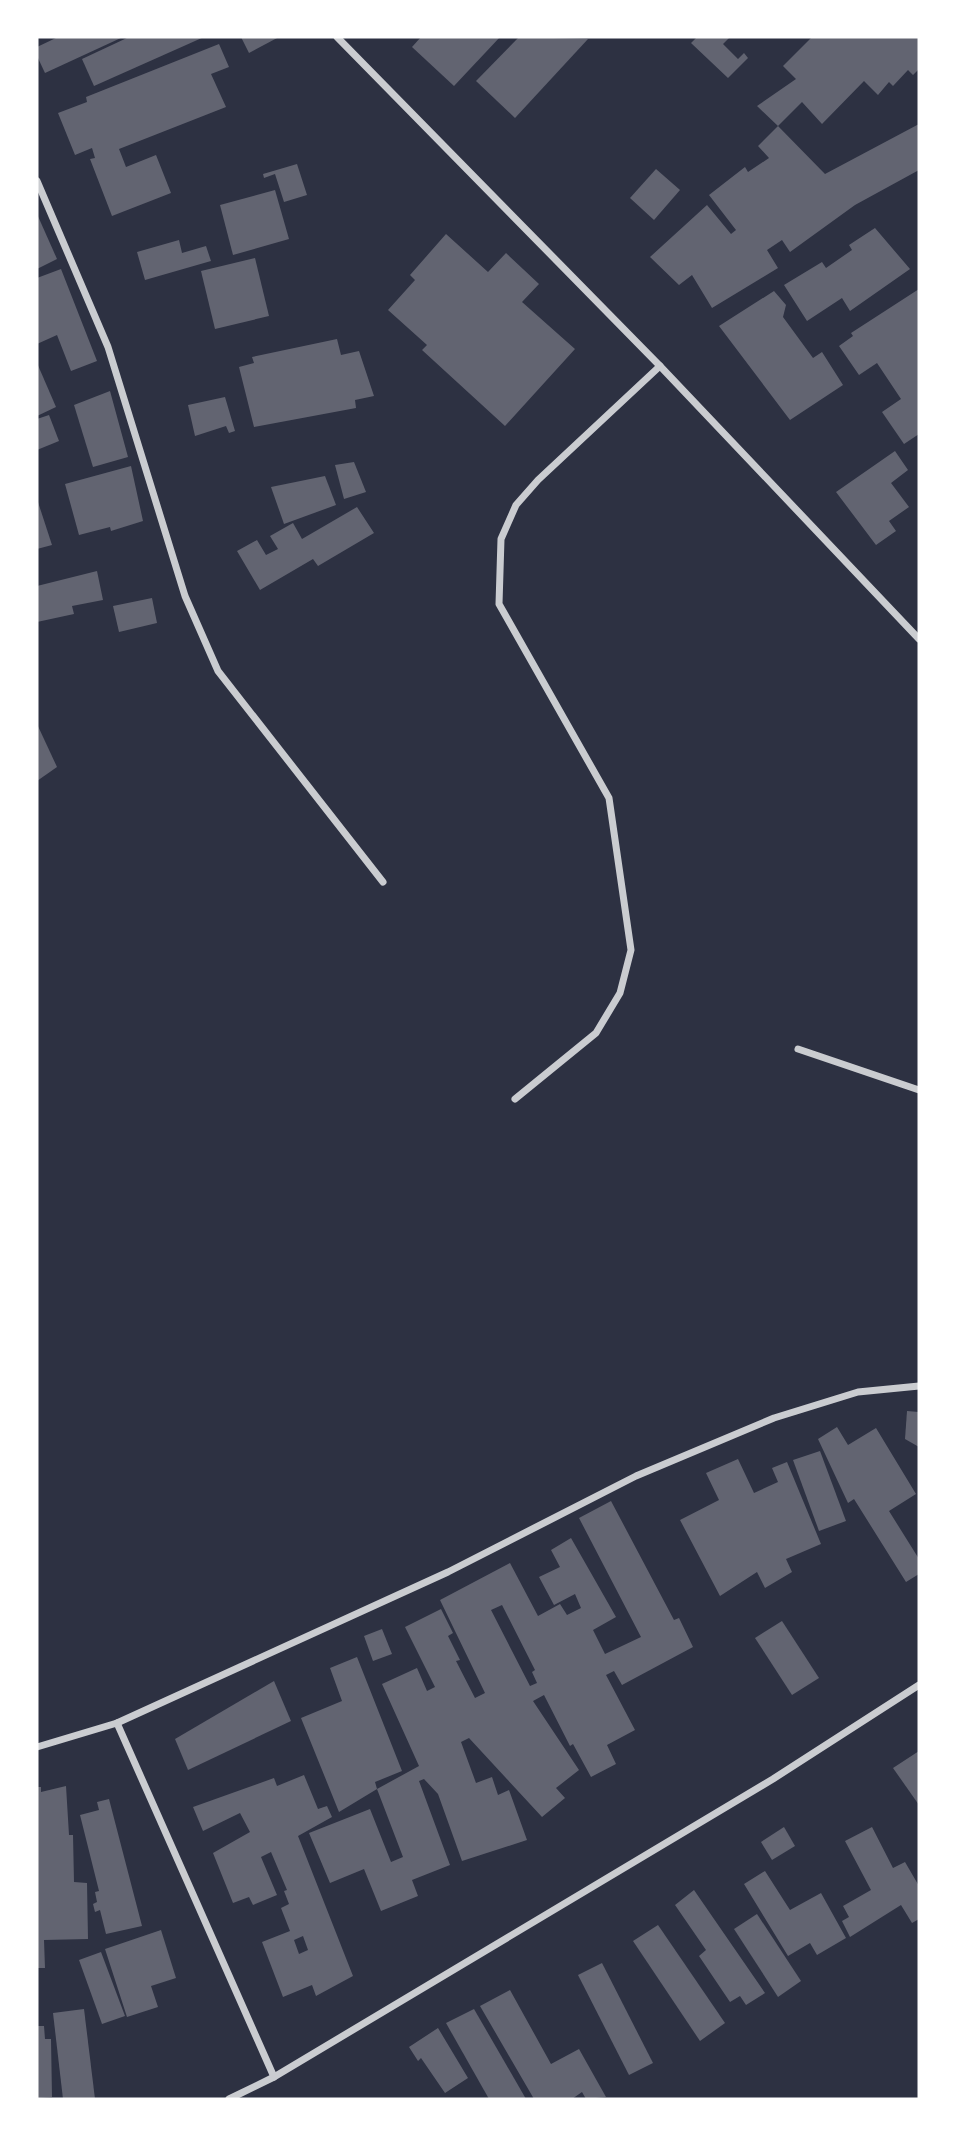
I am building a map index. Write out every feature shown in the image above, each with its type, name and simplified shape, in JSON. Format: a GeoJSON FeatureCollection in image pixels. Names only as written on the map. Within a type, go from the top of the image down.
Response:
{"type":"FeatureCollection","features":[{"type":"Feature","properties":{"kind":"street"},"geometry":{"type":"LineString","coordinates":[[337,37],[660,366],[919,639]]}},
{"type":"Feature","properties":{"kind":"street"},"geometry":{"type":"LineString","coordinates":[[37,181],[108,347],[186,596],[218,670],[383,882]]}},
{"type":"Feature","properties":{"kind":"street"},"geometry":{"type":"LineString","coordinates":[[515,1099],[596,1033],[620,993],[631,950],[609,797],[499,604],[501,539],[516,505],[538,480],[660,366]]}},
{"type":"Feature","properties":{"kind":"street"},"geometry":{"type":"LineString","coordinates":[[798,1049],[919,1090]]}},
{"type":"Feature","properties":{"kind":"street"},"geometry":{"type":"LineString","coordinates":[[37,1747],[117,1723],[448,1572],[636,1476],[774,1418],[858,1392],[919,1386]]}},
{"type":"Feature","properties":{"kind":"street"},"geometry":{"type":"LineString","coordinates":[[229,2099],[274,2077],[773,1779],[919,1685]]}},
{"type":"Feature","properties":{"kind":"street"},"geometry":{"type":"LineString","coordinates":[[117,1723],[274,2077]]}},
{"type":"Feature","properties":{"kind":"building"},"geometry":{"type":"Polygon","coordinates":[[[58,37],[123,37],[45,73],[37,56],[37,47],[58,37]]]}},
{"type":"Feature","properties":{"kind":"building"},"geometry":{"type":"Polygon","coordinates":[[[129,37],[204,37],[94,86],[82,59],[129,37]]]}},
{"type":"Feature","properties":{"kind":"building"},"geometry":{"type":"Polygon","coordinates":[[[241,37],[279,37],[249,53],[241,37]]]}},
{"type":"Feature","properties":{"kind":"building"},"geometry":{"type":"Polygon","coordinates":[[[421,37],[500,37],[454,86],[412,47],[421,37]]]}},
{"type":"Feature","properties":{"kind":"building"},"geometry":{"type":"Polygon","coordinates":[[[519,37],[588,39],[515,118],[476,81],[519,37]]]}},
{"type":"Feature","properties":{"kind":"building"},"geometry":{"type":"Polygon","coordinates":[[[697,37],[730,37],[723,44],[738,59],[744,53],[748,58],[728,78],[691,43],[697,37]]]}},
{"type":"Feature","properties":{"kind":"building"},"geometry":{"type":"Polygon","coordinates":[[[812,37],[919,37],[919,69],[913,75],[908,70],[893,86],[889,82],[878,95],[864,81],[822,124],[802,102],[778,126],[757,106],[796,79],[783,66],[812,37]]]}},
{"type":"Feature","properties":{"kind":"building"},"geometry":{"type":"Polygon","coordinates":[[[219,44],[229,67],[211,74],[226,107],[119,149],[126,167],[156,155],[171,193],[112,216],[90,159],[95,158],[92,148],[75,155],[58,113],[87,102],[86,97],[219,44]]]}},
{"type":"Feature","properties":{"kind":"building"},"geometry":{"type":"Polygon","coordinates":[[[919,124],[919,170],[855,205],[790,252],[782,240],[767,250],[778,268],[712,308],[692,275],[679,285],[650,257],[707,205],[731,234],[736,230],[709,195],[745,167],[748,172],[769,158],[758,146],[778,126],[825,174],[919,124]]]}},
{"type":"Feature","properties":{"kind":"building"},"geometry":{"type":"Polygon","coordinates":[[[297,164],[307,195],[284,202],[275,174],[264,178],[263,174],[297,164]]]}},
{"type":"Feature","properties":{"kind":"building"},"geometry":{"type":"Polygon","coordinates":[[[656,169],[680,190],[654,220],[630,198],[656,169]]]}},
{"type":"Feature","properties":{"kind":"building"},"geometry":{"type":"Polygon","coordinates":[[[275,190],[289,239],[233,255],[220,205],[275,190]]]}},
{"type":"Feature","properties":{"kind":"building"},"geometry":{"type":"Polygon","coordinates":[[[37,214],[57,259],[37,269],[37,214]]]}},
{"type":"Feature","properties":{"kind":"building"},"geometry":{"type":"Polygon","coordinates":[[[875,228],[910,269],[850,311],[842,298],[807,321],[784,285],[822,262],[826,268],[852,250],[849,245],[875,228]]]}},
{"type":"Feature","properties":{"kind":"building"},"geometry":{"type":"Polygon","coordinates":[[[446,234],[488,272],[506,253],[539,284],[522,302],[575,349],[505,426],[422,350],[427,345],[388,310],[415,280],[410,275],[446,234]]]}},
{"type":"Feature","properties":{"kind":"building"},"geometry":{"type":"Polygon","coordinates":[[[179,240],[182,253],[206,246],[211,261],[145,280],[137,252],[179,240]]]}},
{"type":"Feature","properties":{"kind":"building"},"geometry":{"type":"Polygon","coordinates":[[[255,258],[269,316],[215,329],[201,271],[255,258]]]}},
{"type":"Feature","properties":{"kind":"building"},"geometry":{"type":"Polygon","coordinates":[[[61,269],[97,361],[71,371],[57,335],[37,344],[37,278],[61,269]]]}},
{"type":"Feature","properties":{"kind":"building"},"geometry":{"type":"Polygon","coordinates":[[[919,289],[919,434],[904,444],[882,412],[901,399],[877,363],[859,375],[839,346],[853,336],[851,333],[919,289]]]}},
{"type":"Feature","properties":{"kind":"building"},"geometry":{"type":"Polygon","coordinates":[[[774,291],[786,305],[783,317],[813,358],[822,352],[843,385],[790,420],[719,326],[774,291]]]}},
{"type":"Feature","properties":{"kind":"building"},"geometry":{"type":"Polygon","coordinates":[[[337,339],[341,355],[359,351],[374,396],[355,400],[356,408],[254,427],[239,367],[254,363],[252,357],[337,339]]]}},
{"type":"Feature","properties":{"kind":"building"},"geometry":{"type":"Polygon","coordinates":[[[37,363],[56,407],[37,416],[37,363]]]}},
{"type":"Feature","properties":{"kind":"building"},"geometry":{"type":"Polygon","coordinates":[[[110,391],[128,457],[93,467],[74,405],[110,391]]]}},
{"type":"Feature","properties":{"kind":"building"},"geometry":{"type":"Polygon","coordinates":[[[225,397],[235,431],[229,433],[226,426],[195,436],[188,405],[225,397]]]}},
{"type":"Feature","properties":{"kind":"building"},"geometry":{"type":"Polygon","coordinates":[[[49,415],[59,441],[37,450],[37,419],[49,415]]]}},
{"type":"Feature","properties":{"kind":"building"},"geometry":{"type":"Polygon","coordinates":[[[895,451],[908,470],[891,483],[909,507],[889,521],[896,531],[876,545],[836,492],[895,451]]]}},
{"type":"Feature","properties":{"kind":"building"},"geometry":{"type":"Polygon","coordinates":[[[354,462],[366,492],[344,499],[335,465],[354,462]]]}},
{"type":"Feature","properties":{"kind":"building"},"geometry":{"type":"Polygon","coordinates":[[[131,466],[143,521],[111,531],[110,527],[79,535],[65,484],[131,466]]]}},
{"type":"Feature","properties":{"kind":"building"},"geometry":{"type":"Polygon","coordinates":[[[325,476],[336,505],[284,524],[271,487],[325,476]]]}},
{"type":"Feature","properties":{"kind":"building"},"geometry":{"type":"Polygon","coordinates":[[[37,499],[52,545],[37,549],[37,499]]]}},
{"type":"Feature","properties":{"kind":"building"},"geometry":{"type":"Polygon","coordinates":[[[357,507],[374,533],[318,566],[313,559],[260,590],[237,551],[257,540],[266,555],[278,549],[270,536],[293,523],[302,539],[357,507]]]}},
{"type":"Feature","properties":{"kind":"building"},"geometry":{"type":"Polygon","coordinates":[[[97,571],[103,600],[72,606],[74,614],[37,622],[37,586],[97,571]]]}},
{"type":"Feature","properties":{"kind":"building"},"geometry":{"type":"Polygon","coordinates":[[[152,598],[157,623],[119,632],[113,606],[152,598]]]}},
{"type":"Feature","properties":{"kind":"building"},"geometry":{"type":"Polygon","coordinates":[[[37,724],[57,767],[37,781],[37,724]]]}},
{"type":"Feature","properties":{"kind":"building"},"geometry":{"type":"Polygon","coordinates":[[[907,1411],[919,1412],[919,1447],[905,1439],[907,1411]]]}},
{"type":"Feature","properties":{"kind":"building"},"geometry":{"type":"Polygon","coordinates":[[[837,1427],[848,1445],[876,1428],[916,1494],[889,1511],[919,1559],[919,1574],[906,1582],[854,1499],[848,1503],[818,1439],[837,1427]]]}},
{"type":"Feature","properties":{"kind":"building"},"geometry":{"type":"Polygon","coordinates":[[[820,1451],[846,1521],[819,1531],[793,1460],[820,1451]]]}},
{"type":"Feature","properties":{"kind":"building"},"geometry":{"type":"Polygon","coordinates":[[[738,1459],[754,1493],[778,1482],[772,1468],[787,1462],[821,1544],[786,1559],[792,1572],[765,1588],[757,1572],[720,1596],[680,1520],[719,1500],[706,1473],[738,1459]]]}},
{"type":"Feature","properties":{"kind":"building"},"geometry":{"type":"Polygon","coordinates":[[[611,1501],[674,1620],[679,1618],[693,1647],[622,1685],[614,1671],[606,1675],[635,1730],[607,1745],[616,1764],[591,1777],[573,1744],[570,1746],[544,1695],[533,1701],[579,1770],[556,1788],[565,1798],[542,1817],[469,1738],[461,1742],[476,1783],[492,1777],[498,1795],[509,1790],[527,1840],[462,1861],[438,1794],[424,1779],[419,1781],[450,1865],[412,1880],[418,1896],[381,1911],[364,1869],[330,1883],[309,1833],[370,1809],[391,1862],[403,1857],[377,1789],[419,1766],[382,1684],[417,1668],[427,1691],[435,1687],[405,1627],[441,1609],[453,1633],[448,1636],[460,1660],[456,1661],[475,1698],[485,1693],[440,1600],[510,1563],[538,1616],[560,1604],[567,1615],[581,1608],[575,1594],[554,1605],[539,1577],[560,1567],[551,1550],[571,1538],[616,1617],[593,1630],[605,1654],[641,1637],[579,1518],[611,1501]],[[502,1605],[491,1610],[530,1686],[537,1683],[532,1672],[535,1670],[502,1605]]]}},
{"type":"Feature","properties":{"kind":"building"},"geometry":{"type":"Polygon","coordinates":[[[782,1621],[819,1678],[792,1695],[755,1638],[782,1621]]]}},
{"type":"Feature","properties":{"kind":"building"},"geometry":{"type":"Polygon","coordinates":[[[382,1629],[392,1654],[373,1661],[364,1636],[382,1629]]]}},
{"type":"Feature","properties":{"kind":"building"},"geometry":{"type":"Polygon","coordinates":[[[357,1657],[402,1771],[375,1782],[377,1789],[339,1812],[301,1718],[342,1701],[330,1668],[357,1657]]]}},
{"type":"Feature","properties":{"kind":"building"},"geometry":{"type":"Polygon","coordinates":[[[274,1681],[291,1721],[188,1770],[175,1739],[274,1681]]]}},
{"type":"Feature","properties":{"kind":"building"},"geometry":{"type":"Polygon","coordinates":[[[919,1751],[919,1805],[893,1768],[919,1751]]]}},
{"type":"Feature","properties":{"kind":"building"},"geometry":{"type":"Polygon","coordinates":[[[304,1775],[318,1809],[327,1806],[332,1817],[298,1836],[353,1976],[316,1996],[312,1985],[283,1997],[262,1942],[290,1931],[281,1908],[289,1904],[284,1891],[287,1890],[271,1852],[261,1857],[277,1895],[253,1905],[249,1897],[233,1903],[213,1853],[250,1832],[240,1813],[203,1831],[193,1807],[274,1778],[277,1786],[304,1775]],[[303,1936],[294,1940],[299,1954],[308,1950],[303,1936]]]}},
{"type":"Feature","properties":{"kind":"building"},"geometry":{"type":"Polygon","coordinates":[[[66,1786],[69,1835],[73,1835],[74,1882],[87,1883],[88,1939],[44,1940],[45,1968],[37,1968],[37,1787],[41,1787],[41,1792],[66,1786]]]}},
{"type":"Feature","properties":{"kind":"building"},"geometry":{"type":"Polygon","coordinates":[[[109,1799],[142,1926],[106,1934],[100,1910],[95,1912],[93,1904],[97,1902],[95,1892],[99,1891],[80,1815],[99,1810],[97,1802],[109,1799]]]}},
{"type":"Feature","properties":{"kind":"building"},"geometry":{"type":"Polygon","coordinates":[[[784,1827],[795,1846],[772,1860],[761,1842],[784,1827]]]}},
{"type":"Feature","properties":{"kind":"building"},"geometry":{"type":"Polygon","coordinates":[[[872,1827],[893,1868],[905,1862],[919,1886],[919,1919],[912,1923],[901,1905],[850,1937],[842,1921],[849,1917],[843,1906],[871,1890],[845,1841],[872,1827]]]}},
{"type":"Feature","properties":{"kind":"building"},"geometry":{"type":"Polygon","coordinates":[[[765,1871],[790,1910],[821,1893],[846,1938],[817,1955],[810,1943],[788,1956],[744,1884],[765,1871]]]}},
{"type":"Feature","properties":{"kind":"building"},"geometry":{"type":"Polygon","coordinates":[[[694,1890],[765,1993],[746,2005],[740,1996],[730,2002],[699,1956],[706,1950],[675,1905],[694,1890]]]}},
{"type":"Feature","properties":{"kind":"building"},"geometry":{"type":"Polygon","coordinates":[[[757,1914],[801,1981],[778,1997],[734,1929],[757,1914]]]}},
{"type":"Feature","properties":{"kind":"building"},"geometry":{"type":"Polygon","coordinates":[[[658,1925],[725,2023],[700,2041],[633,1941],[658,1925]]]}},
{"type":"Feature","properties":{"kind":"building"},"geometry":{"type":"Polygon","coordinates":[[[161,1930],[176,1978],[151,1986],[158,2007],[127,2017],[105,1949],[161,1930]]]}},
{"type":"Feature","properties":{"kind":"building"},"geometry":{"type":"Polygon","coordinates":[[[101,1952],[125,2016],[102,2024],[79,1960],[101,1952]]]}},
{"type":"Feature","properties":{"kind":"building"},"geometry":{"type":"Polygon","coordinates":[[[602,1963],[653,2063],[629,2075],[578,1975],[602,1963]]]}},
{"type":"Feature","properties":{"kind":"building"},"geometry":{"type":"Polygon","coordinates":[[[510,1990],[551,2064],[579,2049],[606,2097],[586,2099],[582,2092],[572,2099],[534,2099],[480,2006],[510,1990]]]}},
{"type":"Feature","properties":{"kind":"building"},"geometry":{"type":"Polygon","coordinates":[[[84,2009],[95,2099],[63,2099],[53,2013],[84,2009]]]}},
{"type":"Feature","properties":{"kind":"building"},"geometry":{"type":"Polygon","coordinates":[[[474,2009],[526,2099],[489,2099],[446,2023],[474,2009]]]}},
{"type":"Feature","properties":{"kind":"building"},"geometry":{"type":"Polygon","coordinates":[[[37,2026],[44,2026],[45,2039],[51,2039],[52,2097],[37,2098],[37,2026]]]}},
{"type":"Feature","properties":{"kind":"building"},"geometry":{"type":"Polygon","coordinates":[[[438,2028],[468,2078],[445,2093],[421,2058],[418,2061],[409,2047],[438,2028]]]}}]}
